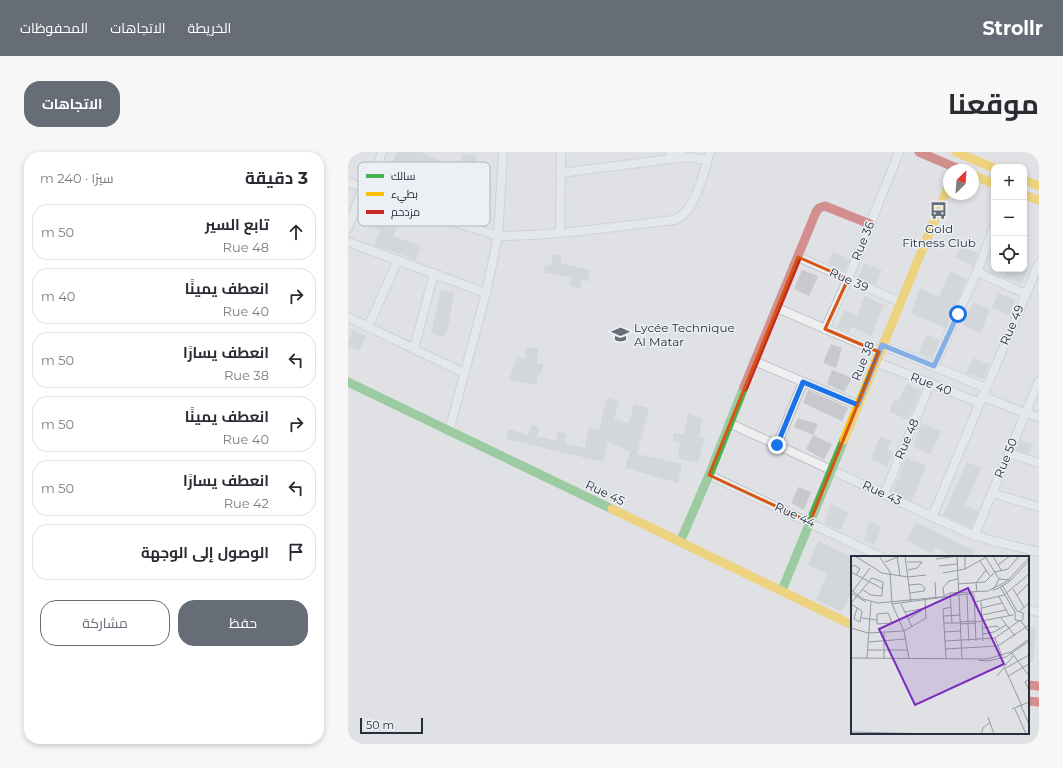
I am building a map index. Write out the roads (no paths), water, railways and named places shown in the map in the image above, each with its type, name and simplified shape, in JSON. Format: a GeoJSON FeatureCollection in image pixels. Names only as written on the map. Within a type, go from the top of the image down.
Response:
{"type":"FeatureCollection","features":[{"type":"Feature","properties":{"kind":"street"},"geometry":{"type":"LineString","coordinates":[[378,162],[382,152]]}},
{"type":"Feature","properties":{"kind":"street"},"geometry":{"type":"LineString","coordinates":[[449,431],[486,293],[498,236],[503,152]]}},
{"type":"Feature","properties":{"kind":"street"},"geometry":{"type":"LineString","coordinates":[[560,233],[561,152]]}},
{"type":"Feature","properties":{"kind":"street"},"geometry":{"type":"LineString","coordinates":[[670,152],[687,158]]}},
{"type":"Feature","properties":{"kind":"street","name":"Rue 36"},"geometry":{"type":"LineString","coordinates":[[825,329],[848,279],[899,152]]}},
{"type":"Feature","properties":{"kind":"street"},"geometry":{"type":"LineString","coordinates":[[919,152],[947,164]]}},
{"type":"Feature","properties":{"kind":"street"},"geometry":{"type":"LineString","coordinates":[[959,164],[960,153],[991,167]]}},
{"type":"Feature","properties":{"kind":"street"},"geometry":{"type":"LineString","coordinates":[[467,226],[498,236],[533,236],[674,220],[680,218],[690,208],[708,156],[560,173]]}},
{"type":"Feature","properties":{"kind":"street"},"geometry":{"type":"LineString","coordinates":[[979,178],[991,183]]}},
{"type":"Feature","properties":{"kind":"street"},"geometry":{"type":"LineString","coordinates":[[1027,181],[1039,186]]}},
{"type":"Feature","properties":{"kind":"street"},"geometry":{"type":"LineString","coordinates":[[348,182],[358,186]]}},
{"type":"Feature","properties":{"kind":"street"},"geometry":{"type":"LineString","coordinates":[[1027,196],[1039,200]]}},
{"type":"Feature","properties":{"kind":"street","name":"Rue 38"},"geometry":{"type":"LineString","coordinates":[[782,590],[943,199]]}},
{"type":"Feature","properties":{"kind":"street"},"geometry":{"type":"LineString","coordinates":[[348,228],[358,206]]}},
{"type":"Feature","properties":{"kind":"street"},"geometry":{"type":"LineString","coordinates":[[680,542],[709,475],[754,361],[816,212],[821,206],[825,206],[870,224]]}},
{"type":"Feature","properties":{"kind":"street"},"geometry":{"type":"LineString","coordinates":[[934,366],[977,272],[991,235]]}},
{"type":"Feature","properties":{"kind":"street"},"geometry":{"type":"LineString","coordinates":[[348,242],[486,293]]}},
{"type":"Feature","properties":{"kind":"street","name":"Rue 39"},"geometry":{"type":"LineString","coordinates":[[798,257],[900,302]]}},
{"type":"Feature","properties":{"kind":"street"},"geometry":{"type":"LineString","coordinates":[[368,327],[398,260]]}},
{"type":"Feature","properties":{"kind":"street","name":"Rue 49"},"geometry":{"type":"LineString","coordinates":[[986,388],[1039,266]]}},
{"type":"Feature","properties":{"kind":"street"},"geometry":{"type":"LineString","coordinates":[[977,272],[1026,294]]}},
{"type":"Feature","properties":{"kind":"street"},"geometry":{"type":"LineString","coordinates":[[414,349],[434,273]]}},
{"type":"Feature","properties":{"kind":"street","name":"Rue 40"},"geometry":{"type":"LineString","coordinates":[[777,308],[825,329],[934,366],[986,388]]}},
{"type":"Feature","properties":{"kind":"street"},"geometry":{"type":"LineString","coordinates":[[348,318],[464,373]]}},
{"type":"Feature","properties":{"kind":"street"},"geometry":{"type":"LineString","coordinates":[[754,361],[858,405]]}},
{"type":"Feature","properties":{"kind":"street","name":"Rue 40"},"geometry":{"type":"LineString","coordinates":[[876,362],[930,384],[1039,418]]}},
{"type":"Feature","properties":{"kind":"street","name":"Rue 50"},"geometry":{"type":"LineString","coordinates":[[974,536],[1039,381]]}},
{"type":"Feature","properties":{"kind":"street","name":"Rue 45"},"geometry":{"type":"LineString","coordinates":[[348,382],[851,624]]}},
{"type":"Feature","properties":{"kind":"street"},"geometry":{"type":"LineString","coordinates":[[777,445],[803,382]]}},
{"type":"Feature","properties":{"kind":"street","name":"Rue 48"},"geometry":{"type":"LineString","coordinates":[[884,495],[930,384]]}},
{"type":"Feature","properties":{"kind":"street"},"geometry":{"type":"LineString","coordinates":[[932,517],[986,388]]}},
{"type":"Feature","properties":{"kind":"street","name":"Rue 43"},"geometry":{"type":"LineString","coordinates":[[729,423],[974,536],[1039,552]]}},
{"type":"Feature","properties":{"kind":"street"},"geometry":{"type":"LineString","coordinates":[[1008,453],[1039,463]]}},
{"type":"Feature","properties":{"kind":"street","name":"Rue 44"},"geometry":{"type":"LineString","coordinates":[[709,475],[879,556]]}},
{"type":"Feature","properties":{"kind":"street"},"geometry":{"type":"LineString","coordinates":[[992,494],[1039,507]]}},
{"type":"Feature","properties":{"kind":"street"},"geometry":{"type":"LineString","coordinates":[[1029,610],[1039,612]]}},
{"type":"Feature","properties":{"kind":"street"},"geometry":{"type":"LineString","coordinates":[[1029,685],[1039,686]]}},
{"type":"Feature","properties":{"kind":"street"},"geometry":{"type":"LineString","coordinates":[[1029,701],[1039,702]]}},
{"type":"Feature","properties":{"kind":"place","name":"Gold Fitness Club"},"geometry":{"type":"Point","coordinates":[939,210]}},
{"type":"Feature","properties":{"kind":"place","name":"Lycée Technique Al Matar"},"geometry":{"type":"Point","coordinates":[621,335]}}]}
